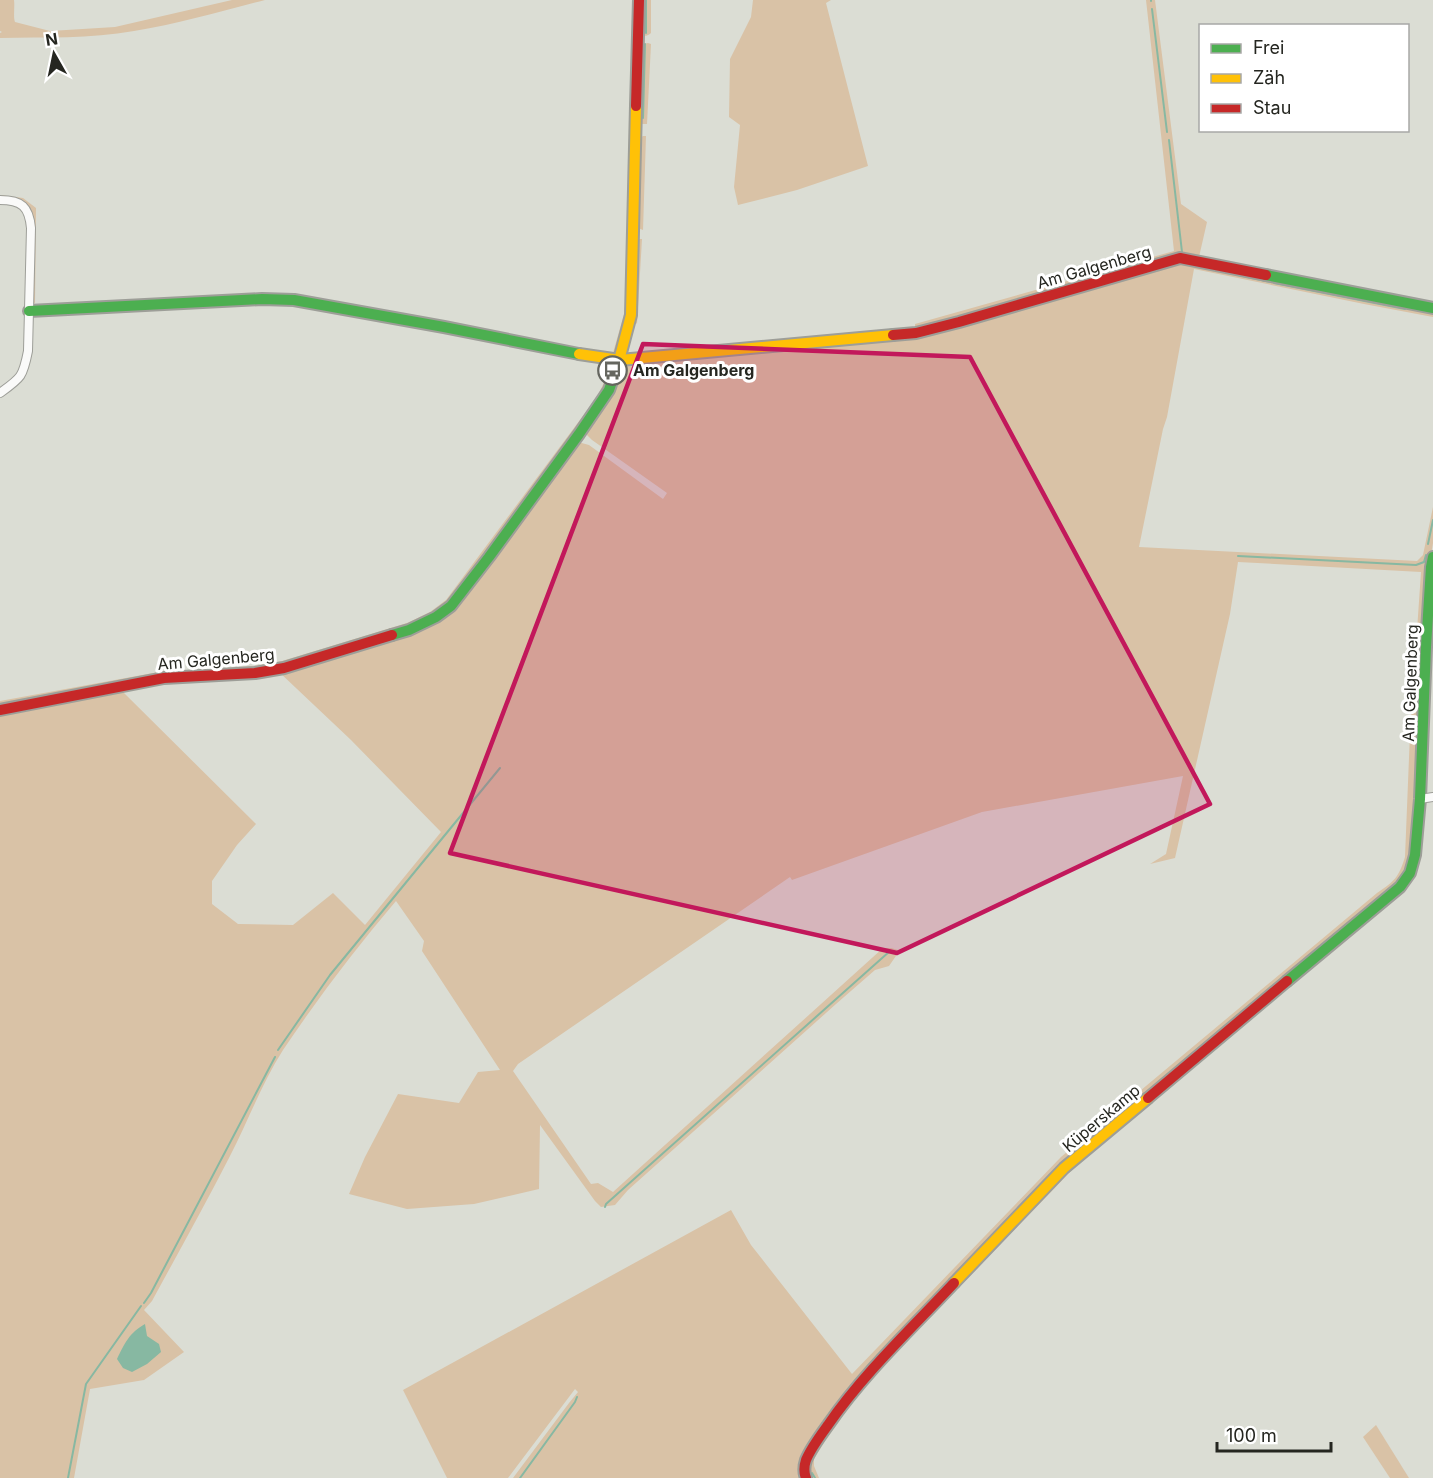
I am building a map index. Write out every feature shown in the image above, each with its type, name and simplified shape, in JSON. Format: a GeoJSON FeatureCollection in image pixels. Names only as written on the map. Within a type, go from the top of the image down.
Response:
{"type":"FeatureCollection","features":[{"type":"Feature","properties":{"kind":"street","name":"Am Galgenberg"},"geometry":{"type":"LineString","coordinates":[[0,710],[164,678],[255,673],[284,668],[409,630],[436,617],[451,606],[579,434],[609,390],[621,360],[631,315],[639,0]]}},
{"type":"Feature","properties":{"kind":"street"},"geometry":{"type":"LineString","coordinates":[[0,200],[17,202],[22,205],[28,211],[30,219],[28,351],[25,369],[22,376],[0,393]]}},
{"type":"Feature","properties":{"kind":"street","name":"Am Galgenberg"},"geometry":{"type":"LineString","coordinates":[[29,311],[294,300],[621,360],[916,333],[1180,258],[1433,308]]}},
{"type":"Feature","properties":{"kind":"street","name":"Am Galgenberg"},"geometry":{"type":"LineString","coordinates":[[1420,799],[1426,647],[1433,557]]}},
{"type":"Feature","properties":{"kind":"street"},"geometry":{"type":"LineString","coordinates":[[1420,799],[1433,797]]}},
{"type":"Feature","properties":{"kind":"street","name":"Küperskamp"},"geometry":{"type":"LineString","coordinates":[[806,1478],[804,1462],[860,1382],[1064,1168],[1400,887],[1410,873],[1415,855],[1420,799]]}},
{"type":"Feature","properties":{"kind":"highlighted area"},"geometry":{"type":"Polygon","coordinates":[[[643,344],[970,357],[1210,804],[897,953],[450,853],[643,344]]]}},
{"type":"Feature","properties":{"kind":"shaded area"},"geometry":{"type":"Polygon","coordinates":[[[0,0],[14,0],[15,22],[50,31],[115,27],[232,0],[265,0],[183,21],[117,34],[0,38],[2,32],[0,31],[0,0]]]}},
{"type":"Feature","properties":{"kind":"shaded area"},"geometry":{"type":"Polygon","coordinates":[[[633,0],[637,0],[628,314],[616,354],[609,356],[613,353],[626,298],[633,0]]]}},
{"type":"Feature","properties":{"kind":"shaded area"},"geometry":{"type":"Polygon","coordinates":[[[641,0],[651,0],[651,33],[645,36],[640,36],[641,0]]]}},
{"type":"Feature","properties":{"kind":"shaded area"},"geometry":{"type":"Polygon","coordinates":[[[753,0],[831,0],[826,3],[868,166],[797,190],[738,205],[734,187],[740,125],[729,117],[730,59],[751,17],[753,0]]]}},
{"type":"Feature","properties":{"kind":"shaded area"},"geometry":{"type":"Polygon","coordinates":[[[1146,0],[1155,0],[1181,204],[1207,222],[1199,257],[915,330],[915,324],[1174,251],[1146,0]]]}},
{"type":"Feature","properties":{"kind":"shaded area"},"geometry":{"type":"Polygon","coordinates":[[[643,44],[651,44],[647,124],[643,124],[639,123],[643,44]]]}},
{"type":"Feature","properties":{"kind":"shaded area"},"geometry":{"type":"Polygon","coordinates":[[[646,136],[643,230],[638,228],[639,139],[646,136]]]}},
{"type":"Feature","properties":{"kind":"shaded area"},"geometry":{"type":"Polygon","coordinates":[[[0,195],[23,198],[36,208],[35,304],[31,297],[30,211],[0,198],[0,195]]]}},
{"type":"Feature","properties":{"kind":"shaded area"},"geometry":{"type":"Polygon","coordinates":[[[638,239],[642,239],[637,324],[634,321],[638,239]]]}},
{"type":"Feature","properties":{"kind":"shaded area"},"geometry":{"type":"Polygon","coordinates":[[[1179,260],[1433,311],[1433,317],[1194,269],[1167,417],[1139,547],[1417,561],[1423,555],[1433,507],[1433,543],[1428,572],[1418,798],[1411,861],[1399,884],[1086,1145],[857,1382],[810,1449],[803,1478],[513,1478],[578,1392],[575,1389],[508,1478],[447,1478],[403,1390],[731,1210],[751,1245],[852,1374],[1061,1157],[1395,878],[1405,857],[1410,733],[1421,572],[1238,562],[1230,614],[1175,858],[1150,864],[1166,854],[1183,776],[982,812],[792,880],[790,877],[518,1064],[513,1071],[591,1184],[598,1183],[613,1192],[883,948],[898,950],[889,966],[875,970],[836,1004],[628,1190],[615,1205],[601,1207],[595,1201],[540,1125],[539,1189],[474,1204],[407,1209],[349,1194],[365,1157],[398,1094],[459,1103],[478,1072],[500,1070],[422,951],[424,941],[396,901],[366,937],[283,1050],[211,1193],[152,1301],[144,1310],[184,1352],[144,1380],[90,1389],[74,1478],[0,1478],[0,713],[122,691],[256,824],[237,845],[212,881],[212,904],[238,924],[293,925],[333,893],[365,925],[441,832],[351,740],[278,671],[438,618],[578,442],[589,445],[663,499],[667,493],[587,435],[586,430],[619,369],[634,361],[916,334],[1179,260]]]}},
{"type":"Feature","properties":{"kind":"shaded area"},"geometry":{"type":"Polygon","coordinates":[[[608,361],[611,364],[613,368],[607,388],[449,603],[409,628],[283,665],[212,673],[0,707],[0,701],[164,671],[254,666],[282,661],[407,623],[430,612],[446,600],[597,397],[610,370],[611,365],[608,361]]]}},
{"type":"Feature","properties":{"kind":"shaded area"},"geometry":{"type":"Polygon","coordinates":[[[1088,1151],[864,1386],[814,1459],[819,1478],[808,1478],[807,1461],[861,1383],[1088,1151]]]}},
{"type":"Feature","properties":{"kind":"shaded area"},"geometry":{"type":"Polygon","coordinates":[[[145,1324],[147,1336],[159,1344],[161,1352],[147,1364],[132,1372],[123,1368],[117,1359],[131,1335],[145,1324]]]}},
{"type":"Feature","properties":{"kind":"shaded area"},"geometry":{"type":"Polygon","coordinates":[[[1376,1425],[1409,1478],[1390,1478],[1363,1437],[1376,1425]]]}},
{"type":"Feature","properties":{"kind":"waterway"},"geometry":{"type":"LineString","coordinates":[[646,0],[646,33]]}},
{"type":"Feature","properties":{"kind":"waterway"},"geometry":{"type":"LineString","coordinates":[[1152,9],[1167,132]]}},
{"type":"Feature","properties":{"kind":"waterway"},"geometry":{"type":"LineString","coordinates":[[643,118],[645,44]]}},
{"type":"Feature","properties":{"kind":"waterway"},"geometry":{"type":"LineString","coordinates":[[1169,140],[1182,252]]}},
{"type":"Feature","properties":{"kind":"waterway"},"geometry":{"type":"LineString","coordinates":[[1229,273],[1270,282]]}},
{"type":"Feature","properties":{"kind":"waterway"},"geometry":{"type":"LineString","coordinates":[[1274,283],[1405,309]]}},
{"type":"Feature","properties":{"kind":"waterway"},"geometry":{"type":"LineString","coordinates":[[1428,544],[1433,520]]}},
{"type":"Feature","properties":{"kind":"waterway"},"geometry":{"type":"LineString","coordinates":[[1238,556],[1416,565],[1424,562],[1426,555]]}},
{"type":"Feature","properties":{"kind":"waterway"},"geometry":{"type":"LineString","coordinates":[[278,1050],[330,975],[500,768]]}},
{"type":"Feature","properties":{"kind":"waterway"},"geometry":{"type":"LineString","coordinates":[[605,1207],[890,951]]}},
{"type":"Feature","properties":{"kind":"waterway"},"geometry":{"type":"LineString","coordinates":[[144,1303],[275,1057]]}},
{"type":"Feature","properties":{"kind":"waterway"},"geometry":{"type":"LineString","coordinates":[[68,1478],[86,1384],[141,1306]]}},
{"type":"Feature","properties":{"kind":"waterway"},"geometry":{"type":"LineString","coordinates":[[520,1478],[577,1397]]}},
{"type":"Feature","properties":{"kind":"waterway"},"geometry":{"type":"LineString","coordinates":[[812,1473],[815,1478]]}},
{"type":"Feature","properties":{"kind":"traffic: fast"},"geometry":{"type":"LineString","coordinates":[[1266,275],[1433,308]]}},
{"type":"Feature","properties":{"kind":"traffic: fast"},"geometry":{"type":"LineString","coordinates":[[29,311],[262,299],[294,300],[579,354]]}},
{"type":"Feature","properties":{"kind":"traffic: fast"},"geometry":{"type":"LineString","coordinates":[[392,635],[409,630],[436,617],[451,606],[579,434],[609,390],[618,364]]}},
{"type":"Feature","properties":{"kind":"traffic: fast"},"geometry":{"type":"LineString","coordinates":[[1287,981],[1400,887],[1410,873],[1415,855],[1420,799],[1426,647],[1433,557]]}},
{"type":"Feature","properties":{"kind":"traffic: slow"},"geometry":{"type":"LineString","coordinates":[[618,364],[631,315],[636,106]]}},
{"type":"Feature","properties":{"kind":"traffic: slow"},"geometry":{"type":"LineString","coordinates":[[579,354],[620,360],[893,335]]}},
{"type":"Feature","properties":{"kind":"traffic: slow"},"geometry":{"type":"LineString","coordinates":[[954,1283],[1064,1168],[1148,1098]]}},
{"type":"Feature","properties":{"kind":"traffic: jam"},"geometry":{"type":"LineString","coordinates":[[636,106],[639,0]]}},
{"type":"Feature","properties":{"kind":"traffic: jam"},"geometry":{"type":"LineString","coordinates":[[893,335],[916,333],[959,322],[1180,258],[1266,275]]}},
{"type":"Feature","properties":{"kind":"traffic: jam"},"geometry":{"type":"LineString","coordinates":[[0,710],[164,678],[255,673],[284,668],[392,635]]}},
{"type":"Feature","properties":{"kind":"traffic: jam"},"geometry":{"type":"LineString","coordinates":[[1148,1098],[1287,981]]}},
{"type":"Feature","properties":{"kind":"traffic: jam"},"geometry":{"type":"LineString","coordinates":[[806,1478],[806,1460],[842,1406],[888,1352],[954,1283]]}},
{"type":"Feature","properties":{"kind":"place","name":"Am Galgenberg"},"geometry":{"type":"Point","coordinates":[612,370]}}]}
